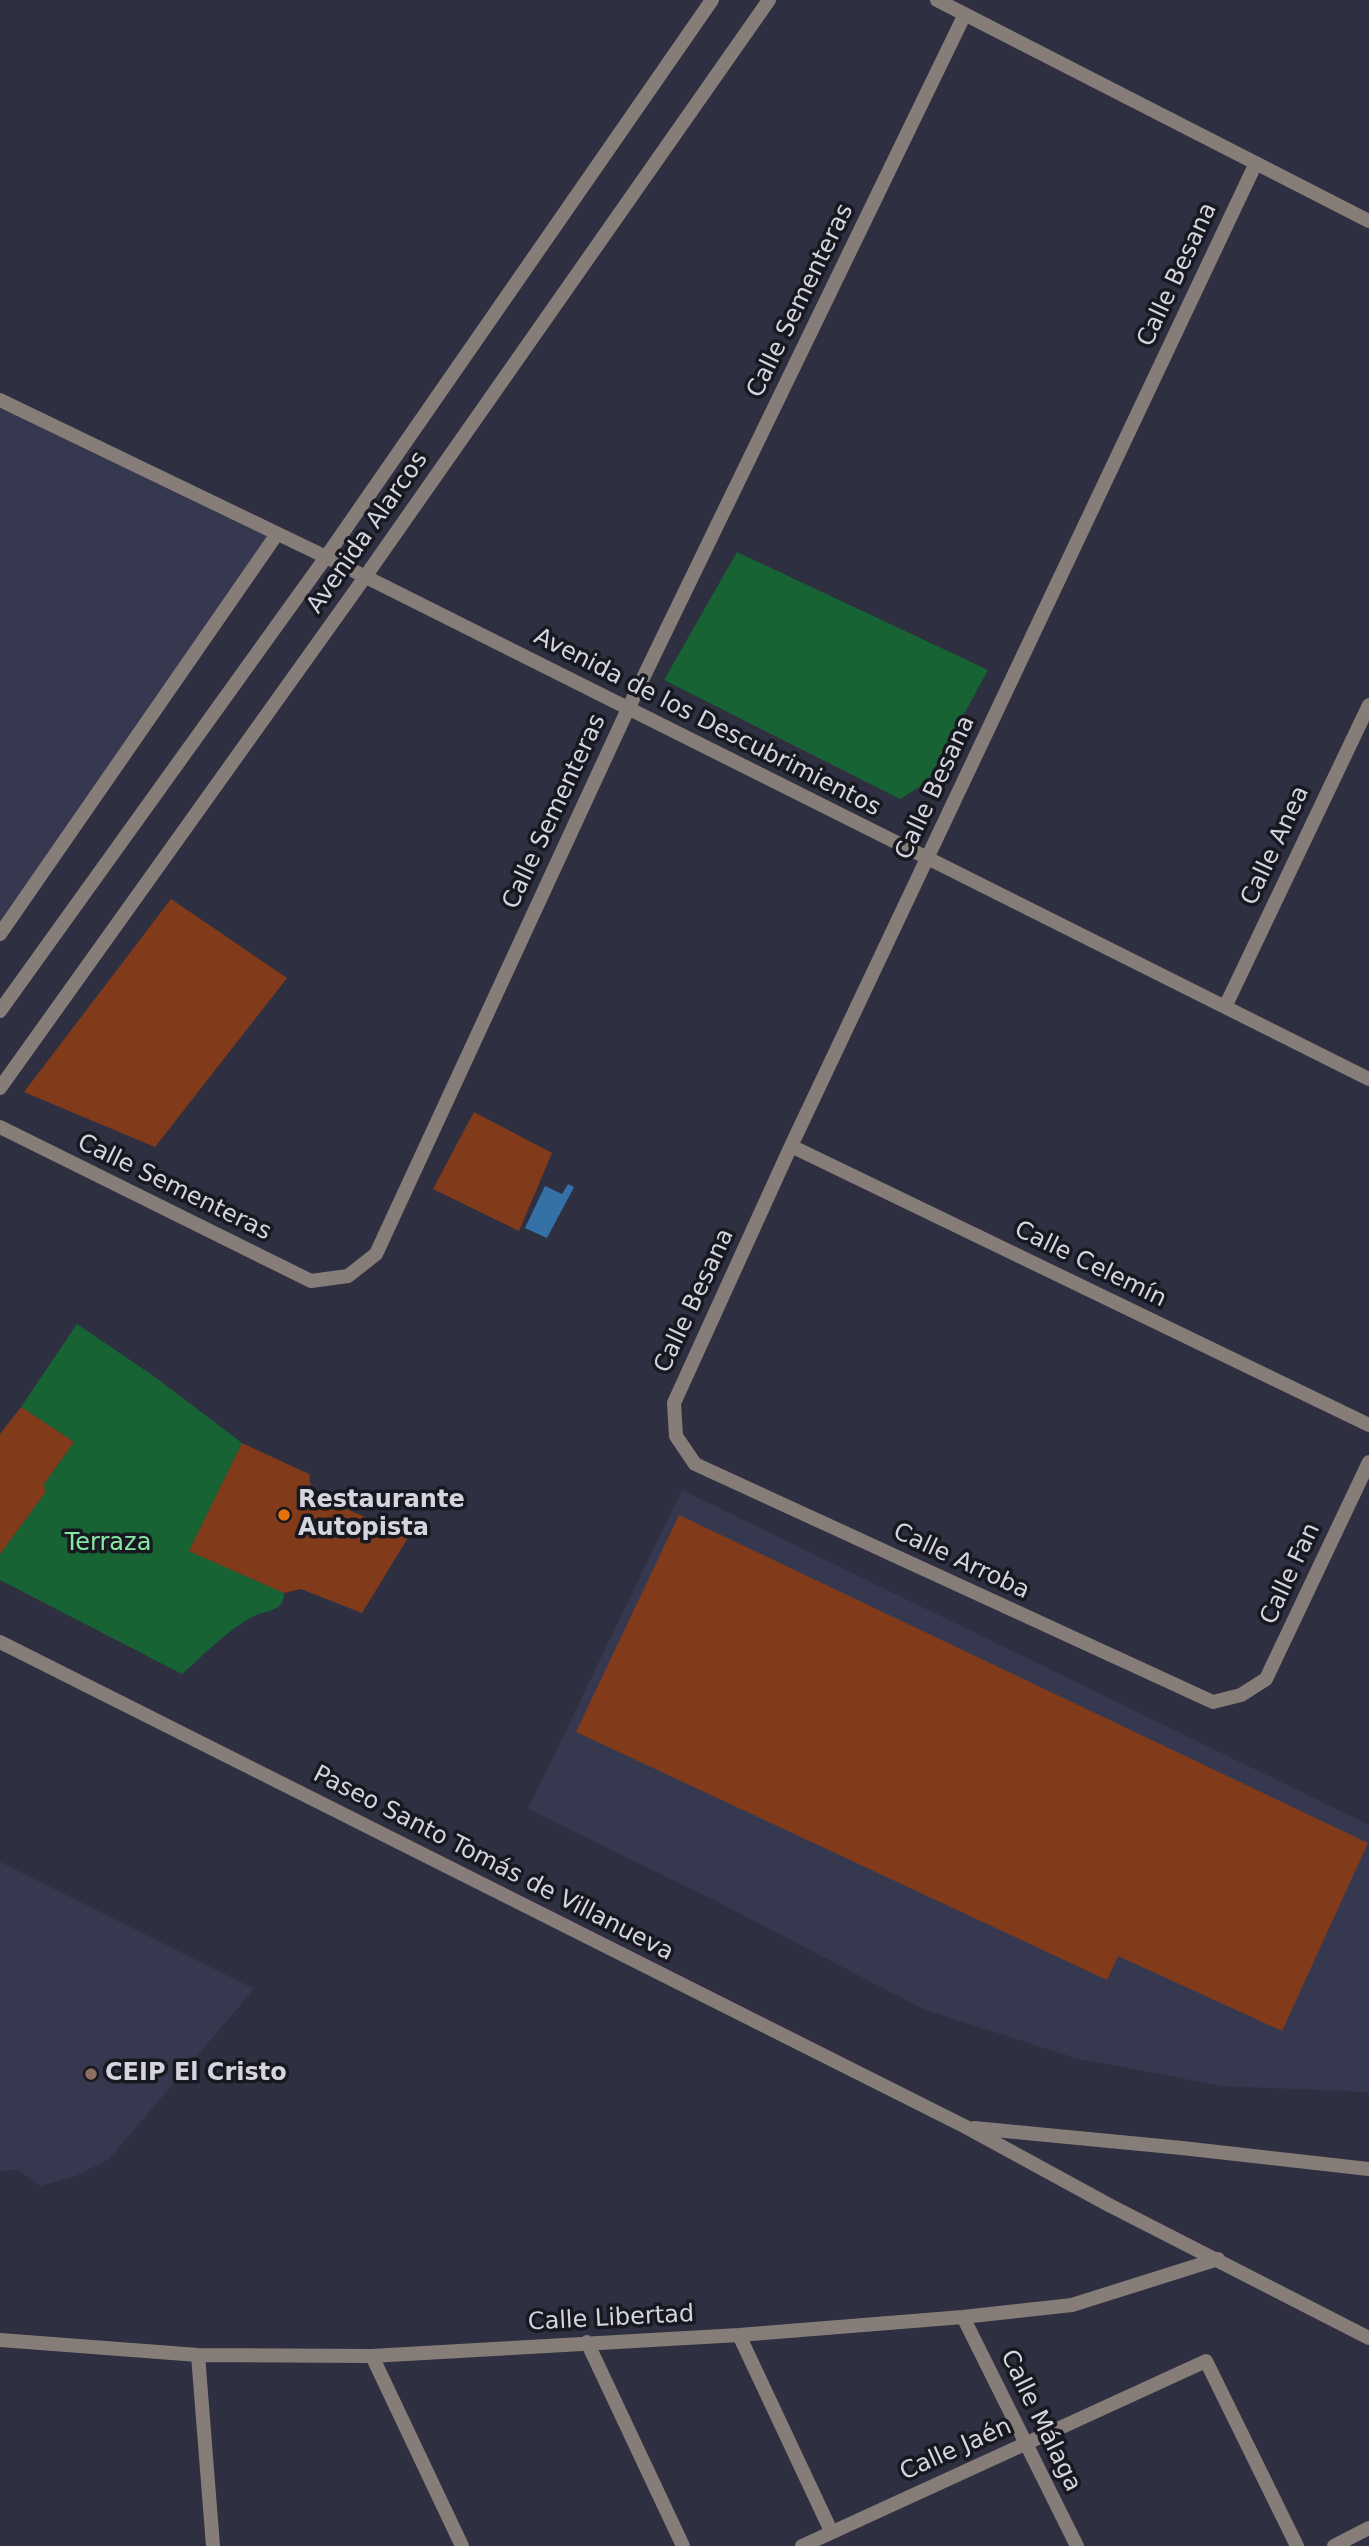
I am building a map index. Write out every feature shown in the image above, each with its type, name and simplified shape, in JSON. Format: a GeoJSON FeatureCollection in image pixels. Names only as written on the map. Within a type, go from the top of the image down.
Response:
{"type":"FeatureCollection","features":[{"type":"Feature","properties":{"kind":"street","name":"Avenida Alarcos"},"geometry":{"type":"LineString","coordinates":[[0,1011],[326,557],[712,0]]}},
{"type":"Feature","properties":{"kind":"street","name":"Avenida Alarcos"},"geometry":{"type":"LineString","coordinates":[[0,1088],[365,577],[769,0]]}},
{"type":"Feature","properties":{"kind":"street"},"geometry":{"type":"LineString","coordinates":[[937,0],[1369,221]]}},
{"type":"Feature","properties":{"kind":"street","name":"Calle Sementeras"},"geometry":{"type":"LineString","coordinates":[[0,1127],[311,1281],[348,1276],[376,1254],[628,709],[965,14]]}},
{"type":"Feature","properties":{"kind":"street","name":"Calle Besana"},"geometry":{"type":"LineString","coordinates":[[676,1436],[674,1403],[791,1146],[1256,163]]}},
{"type":"Feature","properties":{"kind":"street","name":"Avenida de los Descubrimientos"},"geometry":{"type":"LineString","coordinates":[[0,400],[326,557],[1369,1079]]}},
{"type":"Feature","properties":{"kind":"street"},"geometry":{"type":"LineString","coordinates":[[0,934],[277,534]]}},
{"type":"Feature","properties":{"kind":"street","name":"Calle Anea"},"geometry":{"type":"LineString","coordinates":[[1225,1007],[1369,705]]}},
{"type":"Feature","properties":{"kind":"street","name":"Calle Celemín"},"geometry":{"type":"LineString","coordinates":[[791,1146],[1369,1425]]}},
{"type":"Feature","properties":{"kind":"street","name":"Calle Arroba"},"geometry":{"type":"LineString","coordinates":[[676,1436],[695,1464],[1175,1685],[1213,1702],[1241,1695]]}},
{"type":"Feature","properties":{"kind":"street","name":"Calle Fan"},"geometry":{"type":"LineString","coordinates":[[1241,1695],[1266,1679],[1369,1462]]}},
{"type":"Feature","properties":{"kind":"street","name":"Paseo Santo Tomás de Villanueva"},"geometry":{"type":"LineString","coordinates":[[0,1642],[966,2127],[1109,2205],[1369,2338]]}},
{"type":"Feature","properties":{"kind":"street"},"geometry":{"type":"LineString","coordinates":[[966,2127],[1369,2169]]}},
{"type":"Feature","properties":{"kind":"street","name":"Calle Libertad"},"geometry":{"type":"LineString","coordinates":[[0,2340],[198,2355],[372,2356],[739,2335],[1072,2305],[1218,2259]]}},
{"type":"Feature","properties":{"kind":"street","name":"Calle Málaga"},"geometry":{"type":"LineString","coordinates":[[963,2316],[1077,2546]]}},
{"type":"Feature","properties":{"kind":"street"},"geometry":{"type":"LineString","coordinates":[[739,2335],[831,2532]]}},
{"type":"Feature","properties":{"kind":"street"},"geometry":{"type":"LineString","coordinates":[[587,2342],[682,2546]]}},
{"type":"Feature","properties":{"kind":"street"},"geometry":{"type":"LineString","coordinates":[[198,2355],[213,2546]]}},
{"type":"Feature","properties":{"kind":"street"},"geometry":{"type":"LineString","coordinates":[[372,2356],[462,2546]]}},
{"type":"Feature","properties":{"kind":"street","name":"Calle Jaén"},"geometry":{"type":"LineString","coordinates":[[802,2546],[1206,2361],[1297,2546]]}},
{"type":"Feature","properties":{"kind":"street"},"geometry":{"type":"LineString","coordinates":[[1335,2546],[1369,2528]]}},
{"type":"Feature","properties":{"kind":"shaded area"},"geometry":{"type":"Polygon","coordinates":[[[0,397],[277,534],[0,936],[0,397]]]}},
{"type":"Feature","properties":{"kind":"shaded area"},"geometry":{"type":"Polygon","coordinates":[[[682,1490],[1369,1825],[1369,2092],[1222,2086],[1075,2058],[923,2009],[718,1902],[528,1809],[682,1490]]]}},
{"type":"Feature","properties":{"kind":"shaded area","name":"CEIP El Cristo"},"geometry":{"type":"Polygon","coordinates":[[[0,1862],[254,1989],[109,2159],[76,2176],[40,2186],[17,2169],[0,2172],[0,1862]]]}},
{"type":"Feature","properties":{"kind":"green space"},"geometry":{"type":"Polygon","coordinates":[[[737,552],[988,670],[927,782],[900,799],[664,680],[737,552]]]}},
{"type":"Feature","properties":{"kind":"green space","name":"Terraza"},"geometry":{"type":"Polygon","coordinates":[[[77,1324],[155,1377],[242,1443],[189,1551],[284,1593],[283,1599],[278,1607],[257,1614],[234,1629],[182,1674],[0,1580],[0,1554],[45,1493],[44,1484],[74,1442],[21,1407],[77,1324]]]}},
{"type":"Feature","properties":{"kind":"water"},"geometry":{"type":"Polygon","coordinates":[[[568,1184],[574,1187],[547,1238],[525,1228],[545,1186],[562,1194],[568,1184]]]}},
{"type":"Feature","properties":{"kind":"building"},"geometry":{"type":"Polygon","coordinates":[[[171,899],[287,978],[155,1147],[24,1092],[171,899]]]}},
{"type":"Feature","properties":{"kind":"building"},"geometry":{"type":"Polygon","coordinates":[[[474,1112],[552,1153],[519,1231],[433,1189],[474,1112]]]}},
{"type":"Feature","properties":{"kind":"building"},"geometry":{"type":"Polygon","coordinates":[[[21,1407],[74,1442],[44,1484],[45,1493],[0,1554],[0,1434],[21,1407]]]}},
{"type":"Feature","properties":{"kind":"building","name":"Restaurante Autopista"},"geometry":{"type":"Polygon","coordinates":[[[242,1443],[309,1474],[312,1494],[409,1536],[362,1613],[301,1589],[284,1593],[189,1551],[242,1443]]]}},
{"type":"Feature","properties":{"kind":"building"},"geometry":{"type":"Polygon","coordinates":[[[679,1515],[1368,1843],[1282,2031],[1118,1956],[1107,1980],[576,1732],[679,1515]]]}},
{"type":"Feature","properties":{"kind":"place","name":"Restaurante Autopista"},"geometry":{"type":"Point","coordinates":[284,1515]}},
{"type":"Feature","properties":{"kind":"place","name":"CEIP El Cristo"},"geometry":{"type":"Point","coordinates":[91,2074]}}]}
